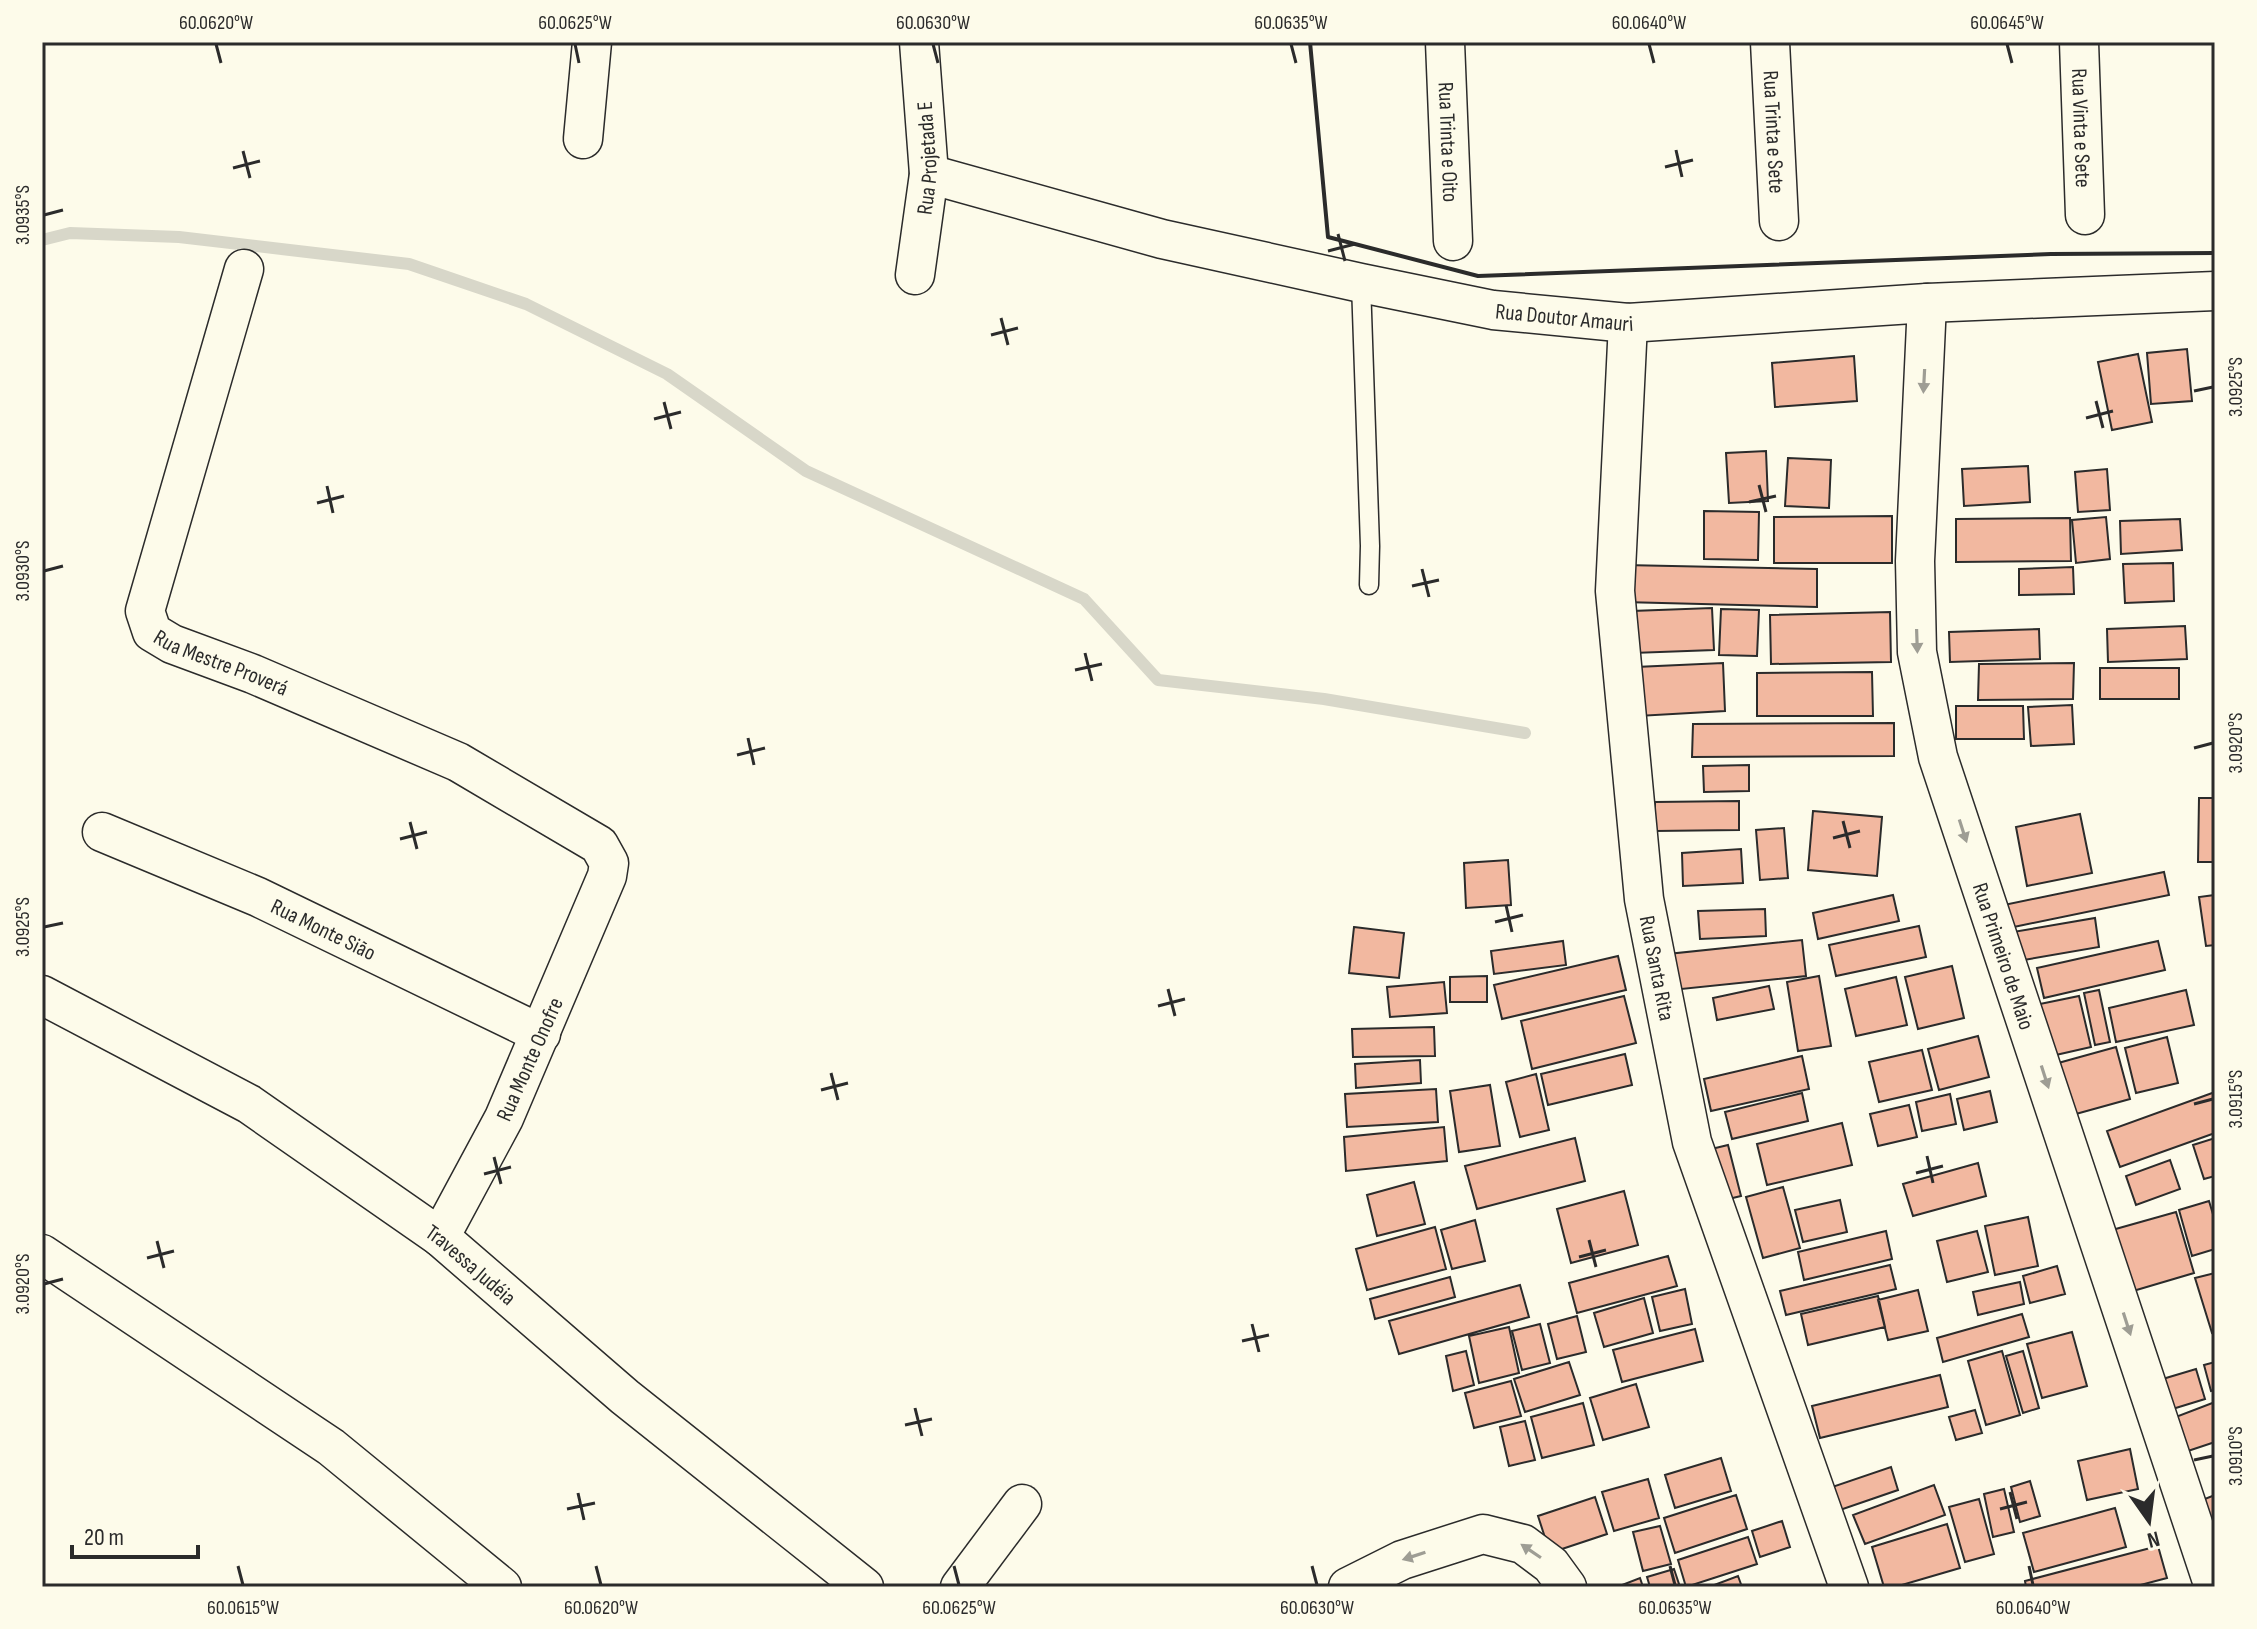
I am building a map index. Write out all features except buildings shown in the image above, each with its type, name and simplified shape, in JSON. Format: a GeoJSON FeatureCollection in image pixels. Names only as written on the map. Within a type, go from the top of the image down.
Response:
{"type":"FeatureCollection","features":[{"type":"Feature","properties":{"kind":"street"},"geometry":{"type":"LineString","coordinates":[[583,139],[592,42]]}},
{"type":"Feature","properties":{"kind":"street","name":"Rua Projetada E"},"geometry":{"type":"LineString","coordinates":[[915,275],[929,174],[919,42]]}},
{"type":"Feature","properties":{"kind":"street","name":"Rua Trinta e Oito"},"geometry":{"type":"LineString","coordinates":[[1445,42],[1453,241]]}},
{"type":"Feature","properties":{"kind":"street","name":"Rua Trinta e Sete"},"geometry":{"type":"LineString","coordinates":[[1770,42],[1779,221]]}},
{"type":"Feature","properties":{"kind":"street","name":"Rua Vinta e Sete"},"geometry":{"type":"LineString","coordinates":[[2079,42],[2085,215]]}},
{"type":"Feature","properties":{"kind":"street","name":"Rua Doutor Amauri"},"geometry":{"type":"LineString","coordinates":[[929,174],[1162,239],[1361,283],[1493,310],[1628,323],[1927,303],[2215,291]]}},
{"type":"Feature","properties":{"kind":"street","name":"Rua Mestre Proverá"},"geometry":{"type":"LineString","coordinates":[[244,269],[145,611],[152,632],[172,644],[253,674],[458,762],[599,845],[609,863],[607,876]]}},
{"type":"Feature","properties":{"kind":"street","name":"Rua Primeiro de Maio"},"geometry":{"type":"LineString","coordinates":[[1927,303],[1915,561],[1917,652],[1938,757],[2214,1587]]}},
{"type":"Feature","properties":{"kind":"street","name":"Rua Santa Rita"},"geometry":{"type":"LineString","coordinates":[[1628,323],[1615,591],[1644,899],[1692,1142],[1849,1587]]}},
{"type":"Feature","properties":{"kind":"street","name":"Rua Monte Sião"},"geometry":{"type":"LineString","coordinates":[[102,832],[258,897],[541,1034]]}},
{"type":"Feature","properties":{"kind":"street","name":"Rua Monte Onofre"},"geometry":{"type":"LineString","coordinates":[[440,1237],[504,1118],[607,876]]}},
{"type":"Feature","properties":{"kind":"street","name":"Travessa Judéia"},"geometry":{"type":"LineString","coordinates":[[42,995],[249,1104],[440,1237],[625,1397],[864,1587]]}},
{"type":"Feature","properties":{"kind":"street"},"geometry":{"type":"LineString","coordinates":[[42,1254],[331,1447],[502,1587]]}},
{"type":"Feature","properties":{"kind":"street"},"geometry":{"type":"LineString","coordinates":[[960,1587],[1022,1504]]}},
{"type":"Feature","properties":{"kind":"street"},"geometry":{"type":"LineString","coordinates":[[1348,1587],[1402,1560],[1483,1534],[1523,1544],[1551,1565],[1567,1587]]}},
{"type":"Feature","properties":{"kind":"lane"},"geometry":{"type":"LineString","coordinates":[[1361,283],[1369,585]]}},
{"type":"Feature","properties":{"kind":"waterway"},"geometry":{"type":"LineString","coordinates":[[42,240],[70,233],[179,237],[409,264],[526,304],[667,374],[806,471],[1084,599],[1158,680],[1324,699],[1525,733]]}},
{"type":"Feature","properties":{"kind":"wall"},"geometry":{"type":"LineString","coordinates":[[1310,42],[1328,237],[1478,276],[2051,254],[2215,253]]}}]}
